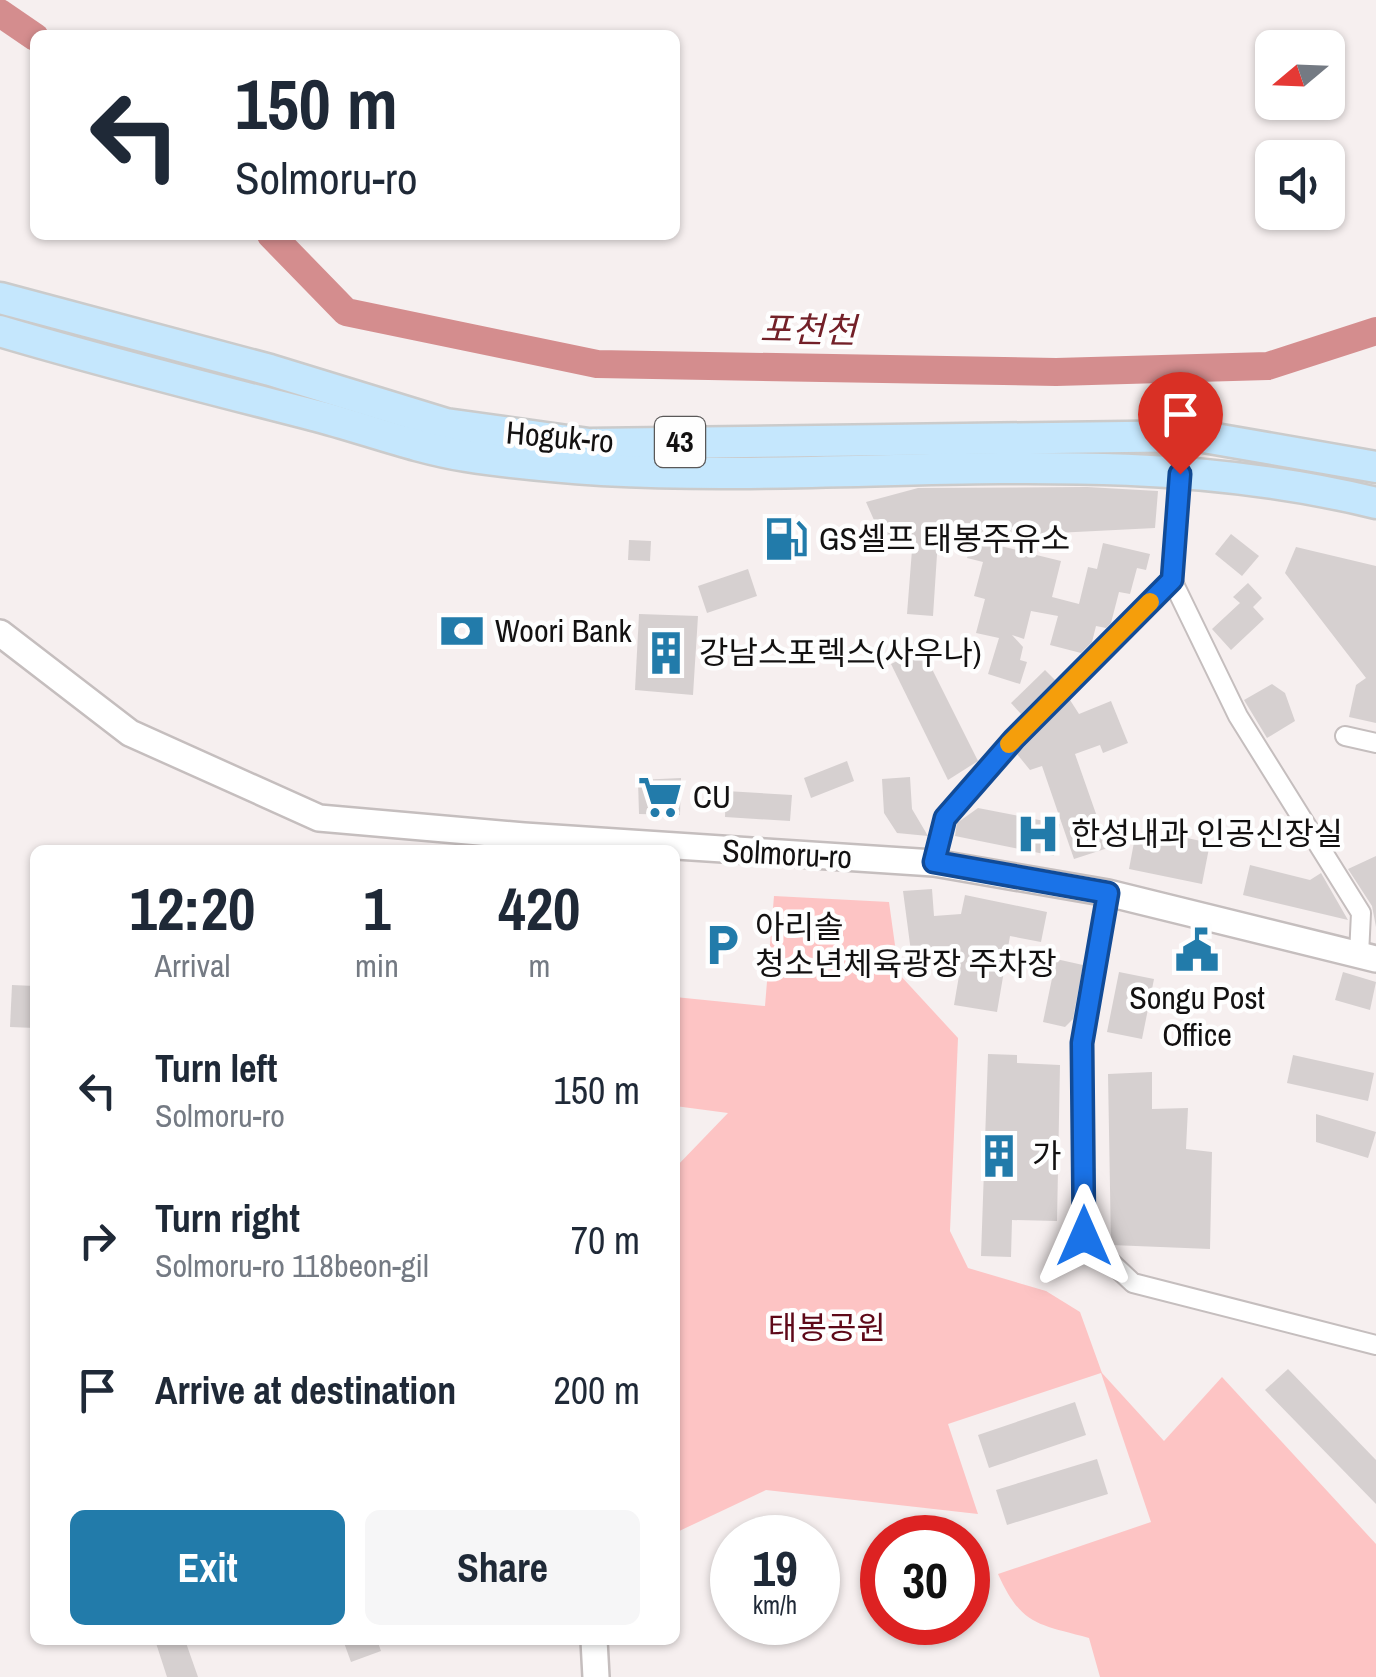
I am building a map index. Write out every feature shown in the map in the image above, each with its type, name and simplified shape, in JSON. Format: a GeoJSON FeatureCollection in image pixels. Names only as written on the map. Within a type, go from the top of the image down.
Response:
{"type":"FeatureCollection","features":[{"type":"Feature","properties":{"kind":"main road","name":"Hoguk-ro"},"geometry":{"type":"LineString","coordinates":[[0,298],[270,370],[446,424],[589,444],[1182,436],[1376,468]]}},
{"type":"Feature","properties":{"kind":"main road","name":"Hoguk-ro"},"geometry":{"type":"LineString","coordinates":[[0,331],[141,373],[464,456],[598,470],[717,475],[884,467],[1180,474],[1376,502]]}},
{"type":"Feature","properties":{"kind":"main road","name":"Solmoru-ro"},"geometry":{"type":"LineString","coordinates":[[0,633],[130,733],[319,818],[602,845]]}},
{"type":"Feature","properties":{"kind":"main road","name":"Solmoru-ro"},"geometry":{"type":"LineString","coordinates":[[680,849],[934,862],[1108,893],[1368,957]]}},
{"type":"Feature","properties":{"kind":"main road"},"geometry":{"type":"LineString","coordinates":[[594,1645],[596,1677]]}},
{"type":"Feature","properties":{"kind":"street"},"geometry":{"type":"LineString","coordinates":[[1180,474],[1172,580],[1238,716],[1361,913],[1368,957]]}},
{"type":"Feature","properties":{"kind":"street"},"geometry":{"type":"LineString","coordinates":[[934,862],[945,818],[1014,739],[1172,580]]}},
{"type":"Feature","properties":{"kind":"street"},"geometry":{"type":"LineString","coordinates":[[1345,736],[1376,743]]}},
{"type":"Feature","properties":{"kind":"street"},"geometry":{"type":"LineString","coordinates":[[1108,893],[1082,1043],[1084,1236],[1134,1283],[1376,1345]]}},
{"type":"Feature","properties":{"kind":"green space","name":"태봉공원"},"geometry":{"type":"Polygon","coordinates":[[[774,896],[889,902],[899,974],[958,1038],[950,1231],[968,1268],[1046,1291],[1080,1312],[1102,1373],[1164,1441],[1222,1377],[1376,1544],[1376,1677],[1100,1677],[1089,1638],[1043,1625],[1023,1613],[998,1574],[1151,1522],[1101,1373],[948,1424],[978,1514],[766,1490],[680,1531],[680,1163],[728,1113],[680,1107],[680,998],[765,1006],[774,896]]]}},
{"type":"Feature","properties":{"kind":"building"},"geometry":{"type":"Polygon","coordinates":[[[1087,487],[1158,491],[1155,528],[938,539],[933,616],[907,614],[913,537],[881,536],[866,502],[918,488],[1087,487]]]}},
{"type":"Feature","properties":{"kind":"building"},"geometry":{"type":"Polygon","coordinates":[[[1231,534],[1259,556],[1242,576],[1215,554],[1231,534]]]}},
{"type":"Feature","properties":{"kind":"building"},"geometry":{"type":"Polygon","coordinates":[[[972,539],[1061,561],[1052,597],[1079,604],[1088,567],[1097,569],[1103,543],[1150,554],[1146,570],[1137,568],[1130,594],[1119,592],[1111,623],[1106,628],[1096,626],[1092,642],[1081,653],[1050,645],[1058,616],[1031,611],[1024,639],[1012,635],[1023,647],[1020,660],[1027,662],[1020,684],[988,674],[999,638],[976,633],[985,599],[974,596],[983,562],[967,558],[972,539]]]}},
{"type":"Feature","properties":{"kind":"building"},"geometry":{"type":"Polygon","coordinates":[[[629,540],[651,541],[650,561],[628,560],[629,540]]]}},
{"type":"Feature","properties":{"kind":"building"},"geometry":{"type":"Polygon","coordinates":[[[1296,547],[1376,566],[1376,723],[1349,717],[1356,685],[1366,678],[1285,573],[1296,547]]]}},
{"type":"Feature","properties":{"kind":"building"},"geometry":{"type":"Polygon","coordinates":[[[748,569],[757,596],[707,613],[698,586],[748,569]]]}},
{"type":"Feature","properties":{"kind":"building"},"geometry":{"type":"Polygon","coordinates":[[[1248,583],[1262,598],[1253,607],[1264,619],[1231,650],[1212,629],[1240,603],[1233,597],[1248,583]]]}},
{"type":"Feature","properties":{"kind":"building","name":"강남스포렉스(사우나)"},"geometry":{"type":"Polygon","coordinates":[[[639,614],[698,616],[693,695],[635,690],[639,614]]]}},
{"type":"Feature","properties":{"kind":"building"},"geometry":{"type":"Polygon","coordinates":[[[922,649],[978,761],[948,780],[891,664],[922,649]]]}},
{"type":"Feature","properties":{"kind":"building"},"geometry":{"type":"Polygon","coordinates":[[[1045,670],[1055,680],[1021,714],[1011,703],[1045,670]]]}},
{"type":"Feature","properties":{"kind":"building"},"geometry":{"type":"Polygon","coordinates":[[[1272,684],[1285,693],[1295,721],[1267,738],[1244,700],[1272,684]]]}},
{"type":"Feature","properties":{"kind":"building"},"geometry":{"type":"Polygon","coordinates":[[[1070,700],[1079,714],[1111,701],[1128,743],[1103,753],[1100,745],[1075,754],[1108,848],[1074,859],[1042,766],[1030,770],[1017,754],[1070,700]]]}},
{"type":"Feature","properties":{"kind":"building"},"geometry":{"type":"Polygon","coordinates":[[[847,761],[854,781],[811,798],[804,778],[847,761]]]}},
{"type":"Feature","properties":{"kind":"building"},"geometry":{"type":"Polygon","coordinates":[[[910,777],[912,809],[928,836],[897,833],[884,813],[882,779],[910,777]]]}},
{"type":"Feature","properties":{"kind":"building","name":"CU"},"geometry":{"type":"Polygon","coordinates":[[[681,778],[680,815],[639,814],[638,780],[681,778]]]}},
{"type":"Feature","properties":{"kind":"building"},"geometry":{"type":"Polygon","coordinates":[[[726,791],[792,795],[790,821],[725,817],[726,791]]]}},
{"type":"Feature","properties":{"kind":"building"},"geometry":{"type":"Polygon","coordinates":[[[978,808],[1060,824],[1054,856],[955,836],[957,823],[978,808]]]}},
{"type":"Feature","properties":{"kind":"building"},"geometry":{"type":"Polygon","coordinates":[[[1164,833],[1210,843],[1202,884],[1129,869],[1135,837],[1162,842],[1164,833]]]}},
{"type":"Feature","properties":{"kind":"building"},"geometry":{"type":"Polygon","coordinates":[[[1376,856],[1376,927],[1372,906],[1348,869],[1376,856]]]}},
{"type":"Feature","properties":{"kind":"building"},"geometry":{"type":"Polygon","coordinates":[[[1250,865],[1310,880],[1321,873],[1348,920],[1243,895],[1250,865]]]}},
{"type":"Feature","properties":{"kind":"building"},"geometry":{"type":"Polygon","coordinates":[[[932,889],[934,916],[961,914],[965,895],[1047,912],[1041,942],[1010,936],[997,1012],[954,1005],[961,964],[913,967],[903,891],[932,889]]]}},
{"type":"Feature","properties":{"kind":"building"},"geometry":{"type":"Polygon","coordinates":[[[1056,959],[1083,965],[1073,1019],[1065,1027],[1043,1022],[1056,959]]]}},
{"type":"Feature","properties":{"kind":"building"},"geometry":{"type":"Polygon","coordinates":[[[1119,972],[1154,979],[1142,1039],[1107,1032],[1119,972]]]}},
{"type":"Feature","properties":{"kind":"building"},"geometry":{"type":"Polygon","coordinates":[[[1343,972],[1376,982],[1370,1010],[1335,1000],[1343,972]]]}},
{"type":"Feature","properties":{"kind":"building"},"geometry":{"type":"Polygon","coordinates":[[[12,985],[30,986],[30,1028],[10,1027],[12,985]]]}},
{"type":"Feature","properties":{"kind":"building"},"geometry":{"type":"Polygon","coordinates":[[[988,1054],[1017,1055],[1017,1063],[1060,1065],[1057,1221],[1012,1220],[1011,1257],[981,1256],[988,1054]]]}},
{"type":"Feature","properties":{"kind":"building"},"geometry":{"type":"Polygon","coordinates":[[[1293,1055],[1374,1073],[1368,1101],[1287,1083],[1293,1055]]]}},
{"type":"Feature","properties":{"kind":"building"},"geometry":{"type":"Polygon","coordinates":[[[1152,1072],[1152,1109],[1188,1108],[1186,1149],[1212,1152],[1210,1249],[1111,1245],[1108,1074],[1152,1072]]]}},
{"type":"Feature","properties":{"kind":"building"},"geometry":{"type":"Polygon","coordinates":[[[1316,1114],[1376,1132],[1368,1158],[1316,1142],[1316,1114]]]}},
{"type":"Feature","properties":{"kind":"building"},"geometry":{"type":"Polygon","coordinates":[[[1288,1369],[1376,1460],[1376,1504],[1265,1390],[1288,1369]]]}},
{"type":"Feature","properties":{"kind":"building"},"geometry":{"type":"Polygon","coordinates":[[[1075,1402],[1086,1435],[989,1468],[978,1435],[1075,1402]]]}},
{"type":"Feature","properties":{"kind":"building"},"geometry":{"type":"Polygon","coordinates":[[[1097,1459],[1108,1494],[1007,1525],[996,1490],[1097,1459]]]}},
{"type":"Feature","properties":{"kind":"building"},"geometry":{"type":"Polygon","coordinates":[[[157,1645],[187,1645],[198,1677],[167,1677],[157,1645]]]}},
{"type":"Feature","properties":{"kind":"building"},"geometry":{"type":"Polygon","coordinates":[[[345,1645],[379,1645],[381,1651],[351,1662],[345,1645]]]}},
{"type":"Feature","properties":{"kind":"waterway","name":"포천천"},"geometry":{"type":"LineString","coordinates":[[0,13],[30,34]]}},
{"type":"Feature","properties":{"kind":"waterway","name":"포천천"},"geometry":{"type":"LineString","coordinates":[[276,240],[346,312],[597,364],[1056,372],[1268,366],[1376,331]]}},
{"type":"Feature","properties":{"kind":"slow traffic"},"geometry":{"type":"LineString","coordinates":[[1009,744],[1150,602]]}},
{"type":"Feature","properties":{"kind":"place","name":"GS셀프 태봉주유소"},"geometry":{"type":"Point","coordinates":[786,539]}},
{"type":"Feature","properties":{"kind":"place","name":"Woori Bank"},"geometry":{"type":"Point","coordinates":[462,631]}},
{"type":"Feature","properties":{"kind":"place","name":"강남스포렉스(사우나)"},"geometry":{"type":"Point","coordinates":[666,653]}},
{"type":"Feature","properties":{"kind":"place","name":"CU"},"geometry":{"type":"Point","coordinates":[660,797]}},
{"type":"Feature","properties":{"kind":"place","name":"한성내과 인공신장실"},"geometry":{"type":"Point","coordinates":[1038,834]}},
{"type":"Feature","properties":{"kind":"place","name":"아리솔 청소년체육광장 주차장"},"geometry":{"type":"Point","coordinates":[722,945]}},
{"type":"Feature","properties":{"kind":"place","name":"Songu Post Office"},"geometry":{"type":"Point","coordinates":[1197,950]}},
{"type":"Feature","properties":{"kind":"place","name":"가"},"geometry":{"type":"Point","coordinates":[999,1156]}},
{"type":"Feature","properties":{"kind":"route"},"geometry":{"type":"LineString","coordinates":[[1084,1236],[1082,1043],[1108,893],[934,862],[945,818],[1014,739],[1172,580],[1180,474]]}}]}
